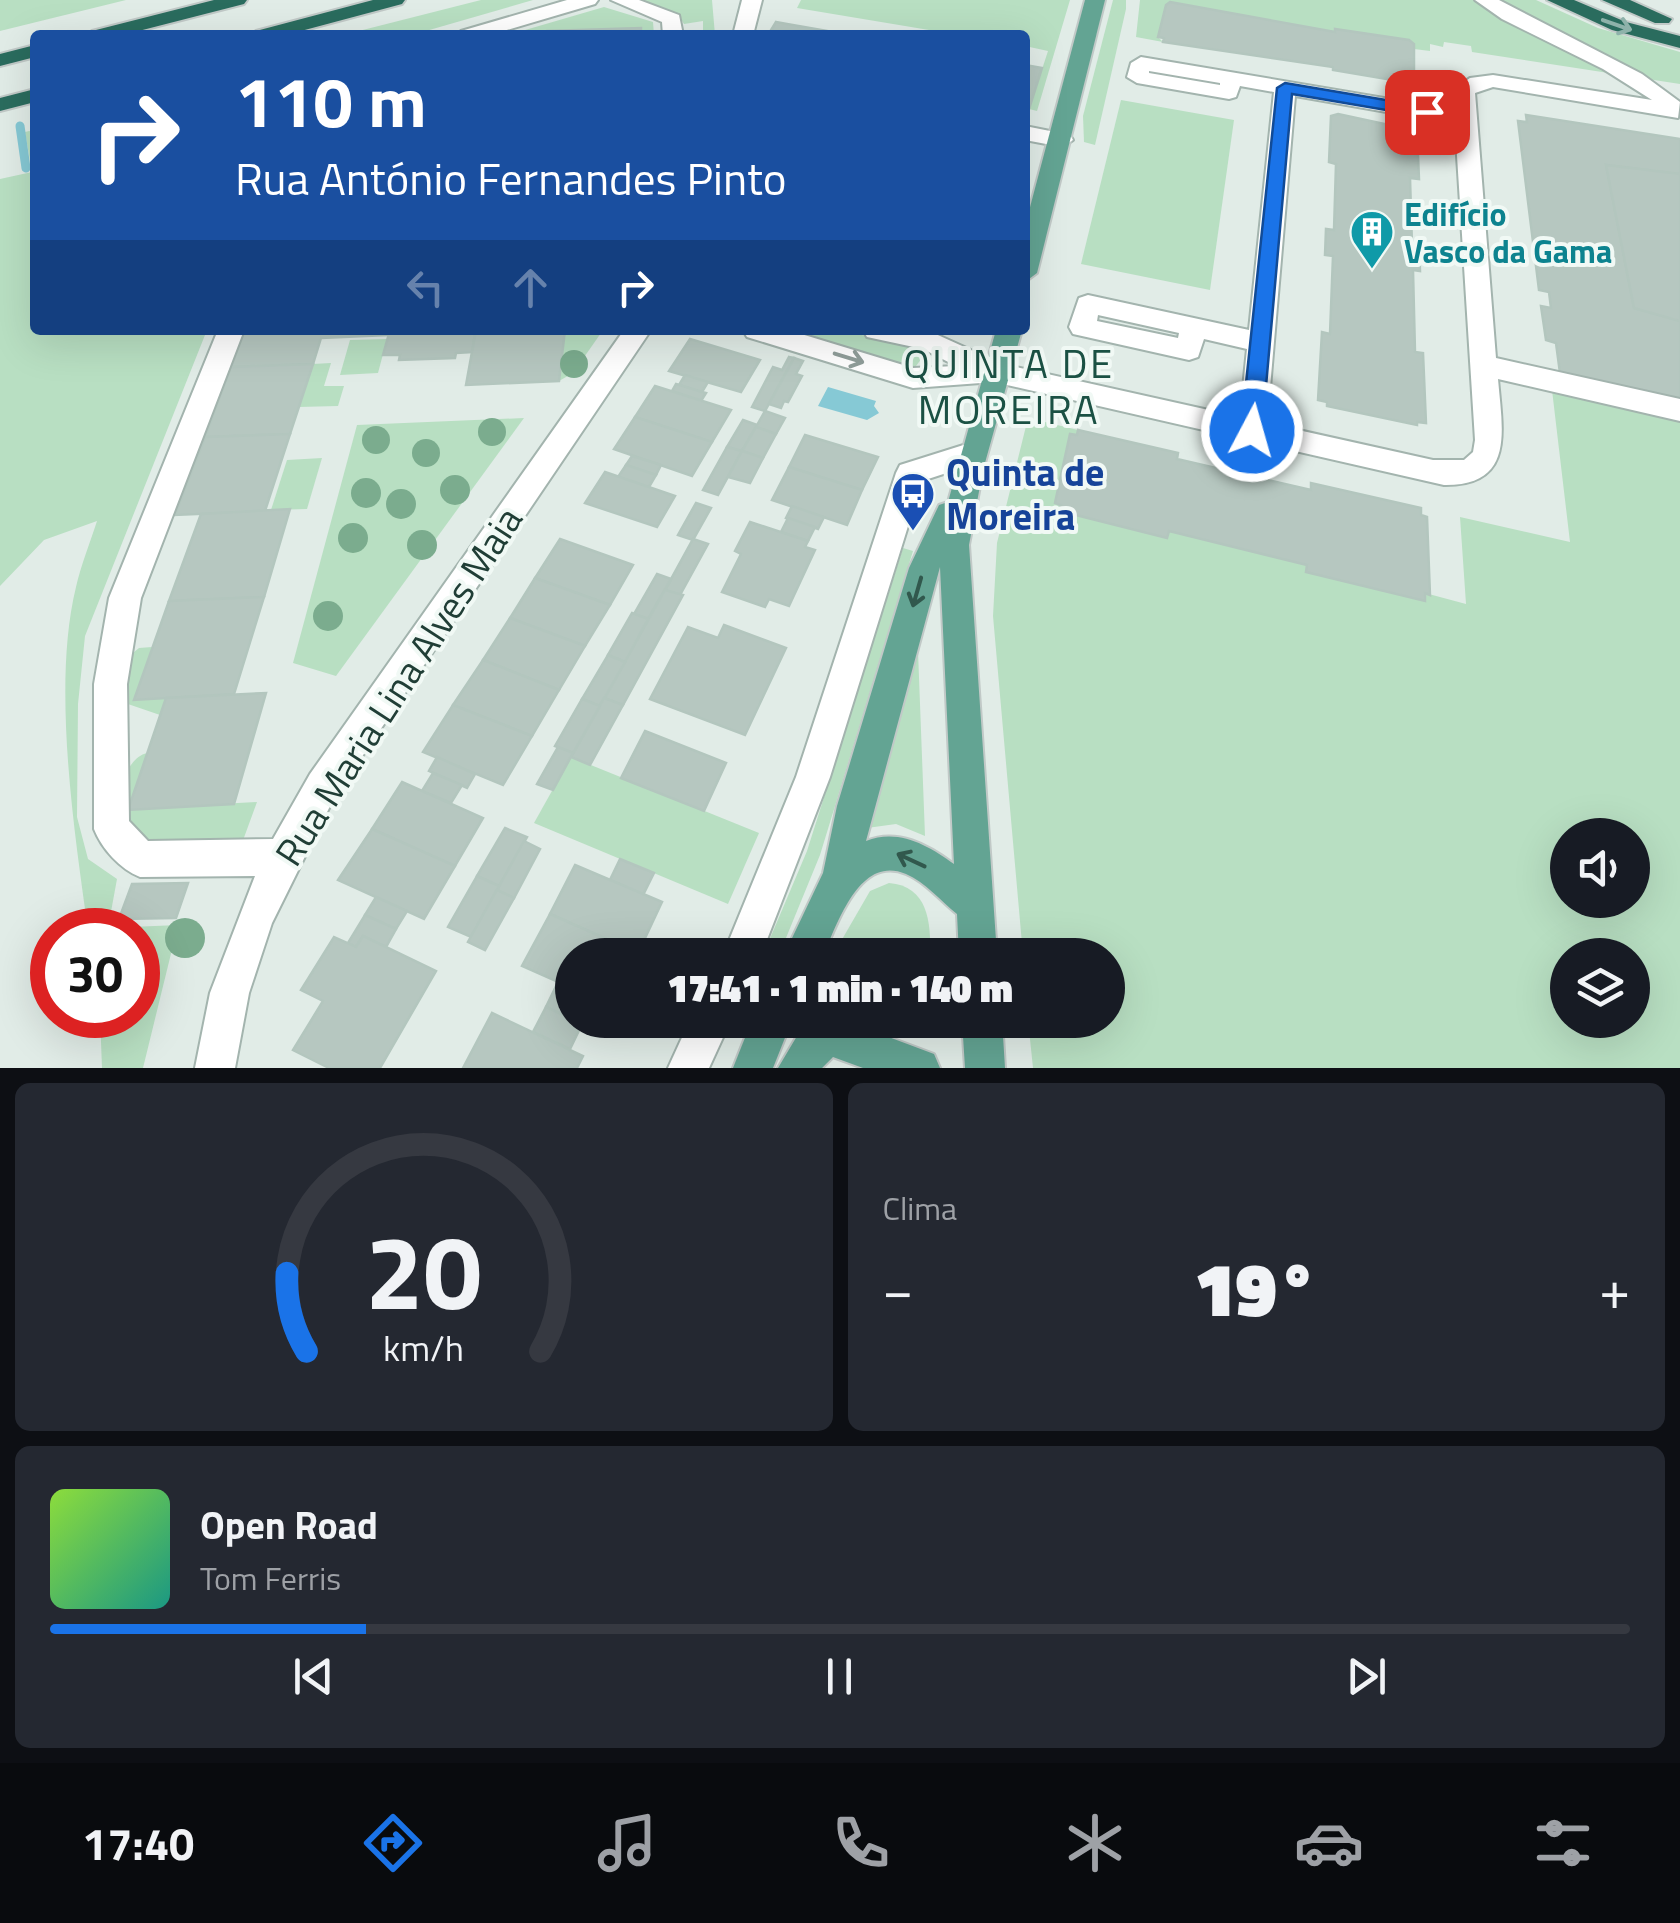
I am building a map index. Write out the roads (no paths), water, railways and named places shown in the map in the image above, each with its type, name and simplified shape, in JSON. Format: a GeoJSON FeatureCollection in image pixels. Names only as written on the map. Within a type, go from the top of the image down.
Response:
{"type":"FeatureCollection","features":[{"type":"Feature","properties":{"kind":"highway"},"geometry":{"type":"LineString","coordinates":[[119,30],[237,0]]}},
{"type":"Feature","properties":{"kind":"highway"},"geometry":{"type":"LineString","coordinates":[[282,30],[394,0]]}},
{"type":"Feature","properties":{"kind":"highway"},"geometry":{"type":"LineString","coordinates":[[1557,0],[1619,26],[1680,42]]}},
{"type":"Feature","properties":{"kind":"highway"},"geometry":{"type":"LineString","coordinates":[[1612,0],[1648,16],[1680,23]]}},
{"type":"Feature","properties":{"kind":"highway"},"geometry":{"type":"LineString","coordinates":[[0,60],[30,52]]}},
{"type":"Feature","properties":{"kind":"highway"},"geometry":{"type":"LineString","coordinates":[[0,105],[30,97]]}},
{"type":"Feature","properties":{"kind":"main road"},"geometry":{"type":"LineString","coordinates":[[1030,255],[1096,0]]}},
{"type":"Feature","properties":{"kind":"main road"},"geometry":{"type":"LineString","coordinates":[[977,938],[954,572],[956,530],[1008,335]]}},
{"type":"Feature","properties":{"kind":"main road"},"geometry":{"type":"LineString","coordinates":[[812,938],[842,877],[855,806],[924,568],[971,462]]}},
{"type":"Feature","properties":{"kind":"main road"},"geometry":{"type":"LineString","coordinates":[[842,877],[872,856],[903,854],[975,905]]}},
{"type":"Feature","properties":{"kind":"main road"},"geometry":{"type":"LineString","coordinates":[[753,1068],[765,1038]]}},
{"type":"Feature","properties":{"kind":"main road"},"geometry":{"type":"LineString","coordinates":[[798,1068],[814,1045],[827,1038]]}},
{"type":"Feature","properties":{"kind":"main road"},"geometry":{"type":"LineString","coordinates":[[864,1038],[920,1068]]}},
{"type":"Feature","properties":{"kind":"main road"},"geometry":{"type":"LineString","coordinates":[[983,1038],[985,1068]]}},
{"type":"Feature","properties":{"kind":"street"},"geometry":{"type":"LineString","coordinates":[[485,30],[588,0]]}},
{"type":"Feature","properties":{"kind":"street"},"geometry":{"type":"LineString","coordinates":[[621,0],[672,19],[673,30]]}},
{"type":"Feature","properties":{"kind":"street"},"geometry":{"type":"LineString","coordinates":[[743,30],[752,0]]}},
{"type":"Feature","properties":{"kind":"street"},"geometry":{"type":"LineString","coordinates":[[1485,0],[1542,34],[1653,87],[1679,111]]}},
{"type":"Feature","properties":{"kind":"street"},"geometry":{"type":"LineString","coordinates":[[1232,78],[1466,118]]}},
{"type":"Feature","properties":{"kind":"street"},"geometry":{"type":"LineString","coordinates":[[900,335],[928,341],[996,374],[1432,472],[1463,474],[1482,462],[1489,448],[1464,91],[1487,80],[1679,111]]}},
{"type":"Feature","properties":{"kind":"street"},"geometry":{"type":"LineString","coordinates":[[1252,431],[1285,88]]}},
{"type":"Feature","properties":{"kind":"street"},"geometry":{"type":"LineString","coordinates":[[1030,134],[1062,140]]}},
{"type":"Feature","properties":{"kind":"street"},"geometry":{"type":"LineString","coordinates":[[1193,328],[1260,342]]}},
{"type":"Feature","properties":{"kind":"street"},"geometry":{"type":"LineString","coordinates":[[230,335],[125,598],[114,636],[108,677],[112,828],[140,859],[281,858]]}},
{"type":"Feature","properties":{"kind":"street","name":"Rua Maria Lina Alves Maia"},"geometry":{"type":"LineString","coordinates":[[215,1068],[233,974],[281,858],[322,786],[628,335]]}},
{"type":"Feature","properties":{"kind":"street"},"geometry":{"type":"LineString","coordinates":[[772,335],[912,378],[996,374]]}},
{"type":"Feature","properties":{"kind":"street"},"geometry":{"type":"LineString","coordinates":[[1485,366],[1680,410]]}},
{"type":"Feature","properties":{"kind":"street"},"geometry":{"type":"LineString","coordinates":[[749,938],[813,777],[910,473],[971,462]]}},
{"type":"Feature","properties":{"kind":"street"},"geometry":{"type":"LineString","coordinates":[[688,1068],[702,1038]]}},
{"type":"Feature","properties":{"kind":"water"},"geometry":{"type":"Polygon","coordinates":[[[828,387],[876,401],[874,406],[879,413],[867,420],[818,406],[828,387]]]}},
{"type":"Feature","properties":{"kind":"waterway"},"geometry":{"type":"LineString","coordinates":[[20,126],[26,168]]}},
{"type":"Feature","properties":{"kind":"place","name":"Edifício Vasco da Gama"},"geometry":{"type":"Point","coordinates":[1372,270]}},
{"type":"Feature","properties":{"kind":"place","name":"Quinta de Moreira"},"geometry":{"type":"Point","coordinates":[913,532]}},
{"type":"Feature","properties":{"kind":"district","name":"QUINTA DE MOREIRA"},"geometry":{"type":"Point","coordinates":[1009,386]}}]}
